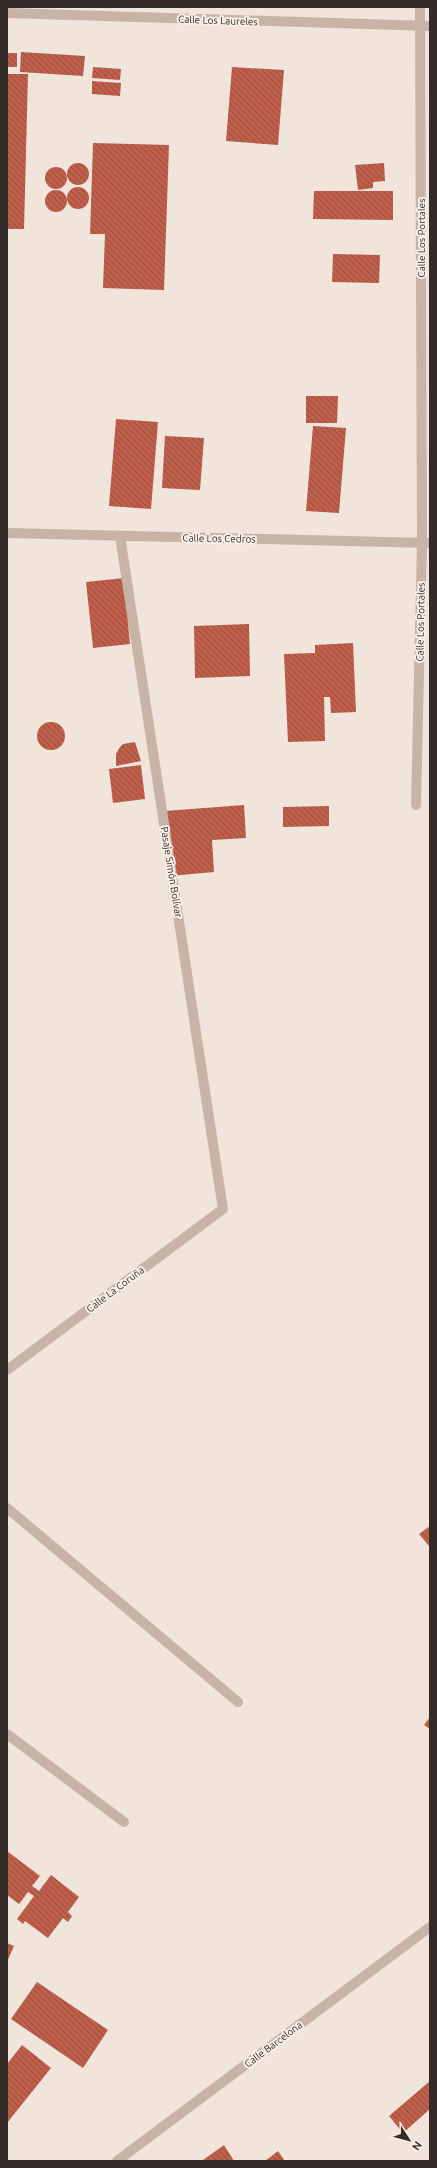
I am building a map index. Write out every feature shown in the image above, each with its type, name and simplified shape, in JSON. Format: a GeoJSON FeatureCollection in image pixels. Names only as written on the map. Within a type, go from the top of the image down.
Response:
{"type":"FeatureCollection","features":[{"type":"Feature","properties":{"kind":"street","name":"Calle Los Portales"},"geometry":{"type":"LineString","coordinates":[[416,805],[426,543],[425,26],[420,7]]}},
{"type":"Feature","properties":{"kind":"street","name":"Calle Los Laureles"},"geometry":{"type":"LineString","coordinates":[[7,13],[425,26]]}},
{"type":"Feature","properties":{"kind":"street","name":"Calle Los Cedros"},"geometry":{"type":"LineString","coordinates":[[7,533],[426,543]]}},
{"type":"Feature","properties":{"kind":"street","name":"Pasaje Simón Bolívar"},"geometry":{"type":"LineString","coordinates":[[120,536],[223,1209]]}},
{"type":"Feature","properties":{"kind":"street","name":"Calle La Coruña"},"geometry":{"type":"LineString","coordinates":[[7,1370],[223,1209]]}},
{"type":"Feature","properties":{"kind":"street"},"geometry":{"type":"LineString","coordinates":[[7,1508],[238,1702]]}},
{"type":"Feature","properties":{"kind":"street"},"geometry":{"type":"LineString","coordinates":[[7,1734],[124,1822]]}},
{"type":"Feature","properties":{"kind":"street","name":"Calle Barcelona"},"geometry":{"type":"LineString","coordinates":[[117,2161],[430,1928]]}},
{"type":"Feature","properties":{"kind":"building"},"geometry":{"type":"Polygon","coordinates":[[[21,52],[85,56],[83,76],[20,72],[21,52]]]}},
{"type":"Feature","properties":{"kind":"building"},"geometry":{"type":"Polygon","coordinates":[[[7,53],[17,53],[17,67],[7,67],[7,53]]]}},
{"type":"Feature","properties":{"kind":"building"},"geometry":{"type":"Polygon","coordinates":[[[93,67],[121,69],[120,80],[92,78],[93,67]]]}},
{"type":"Feature","properties":{"kind":"building"},"geometry":{"type":"Polygon","coordinates":[[[232,67],[284,70],[278,145],[226,141],[232,67]]]}},
{"type":"Feature","properties":{"kind":"building"},"geometry":{"type":"Polygon","coordinates":[[[7,74],[28,74],[24,229],[7,229],[7,74]]]}},
{"type":"Feature","properties":{"kind":"building"},"geometry":{"type":"Polygon","coordinates":[[[92,81],[121,83],[120,96],[92,94],[92,81]]]}},
{"type":"Feature","properties":{"kind":"building"},"geometry":{"type":"Polygon","coordinates":[[[93,143],[169,145],[164,290],[103,288],[105,234],[90,234],[93,143]]]}},
{"type":"Feature","properties":{"kind":"building"},"geometry":{"type":"Polygon","coordinates":[[[78,163],[86,166],[89,174],[86,182],[78,185],[70,182],[67,174],[70,166],[78,163]]]}},
{"type":"Feature","properties":{"kind":"building"},"geometry":{"type":"Polygon","coordinates":[[[384,163],[385,181],[373,182],[373,188],[358,190],[355,165],[384,163]]]}},
{"type":"Feature","properties":{"kind":"building"},"geometry":{"type":"Polygon","coordinates":[[[56,167],[64,170],[67,178],[64,186],[56,189],[48,186],[45,178],[48,170],[56,167]]]}},
{"type":"Feature","properties":{"kind":"building"},"geometry":{"type":"Polygon","coordinates":[[[78,187],[86,190],[89,198],[86,206],[78,209],[70,206],[67,198],[70,190],[78,187]]]}},
{"type":"Feature","properties":{"kind":"building"},"geometry":{"type":"Polygon","coordinates":[[[56,190],[64,193],[67,201],[64,209],[56,212],[48,209],[45,201],[48,193],[56,190]]]}},
{"type":"Feature","properties":{"kind":"building"},"geometry":{"type":"Polygon","coordinates":[[[314,191],[393,191],[393,220],[313,219],[314,191]]]}},
{"type":"Feature","properties":{"kind":"building"},"geometry":{"type":"Polygon","coordinates":[[[333,254],[380,255],[379,283],[332,282],[333,254]]]}},
{"type":"Feature","properties":{"kind":"building"},"geometry":{"type":"Polygon","coordinates":[[[306,396],[338,396],[337,423],[306,423],[306,396]]]}},
{"type":"Feature","properties":{"kind":"building"},"geometry":{"type":"Polygon","coordinates":[[[116,419],[158,422],[151,509],[109,506],[116,419]]]}},
{"type":"Feature","properties":{"kind":"building"},"geometry":{"type":"Polygon","coordinates":[[[313,426],[346,428],[339,513],[306,511],[313,426]]]}},
{"type":"Feature","properties":{"kind":"building"},"geometry":{"type":"Polygon","coordinates":[[[165,436],[204,438],[200,490],[162,488],[165,436]]]}},
{"type":"Feature","properties":{"kind":"building"},"geometry":{"type":"Polygon","coordinates":[[[124,578],[130,644],[93,648],[86,582],[124,578]]]}},
{"type":"Feature","properties":{"kind":"building"},"geometry":{"type":"Polygon","coordinates":[[[249,624],[250,676],[195,678],[194,626],[249,624]]]}},
{"type":"Feature","properties":{"kind":"building"},"geometry":{"type":"Polygon","coordinates":[[[353,643],[356,712],[331,713],[330,697],[324,697],[325,741],[288,742],[284,654],[315,653],[315,645],[353,643]]]}},
{"type":"Feature","properties":{"kind":"building"},"geometry":{"type":"Polygon","coordinates":[[[51,722],[61,726],[65,736],[61,746],[51,750],[41,746],[37,736],[41,726],[51,722]]]}},
{"type":"Feature","properties":{"kind":"building"},"geometry":{"type":"Polygon","coordinates":[[[135,742],[141,761],[116,766],[116,754],[120,747],[123,744],[135,742]]]}},
{"type":"Feature","properties":{"kind":"building"},"geometry":{"type":"Polygon","coordinates":[[[141,765],[145,799],[113,803],[109,769],[141,765]]]}},
{"type":"Feature","properties":{"kind":"building"},"geometry":{"type":"Polygon","coordinates":[[[244,805],[246,838],[212,840],[214,872],[170,876],[165,811],[244,805]]]}},
{"type":"Feature","properties":{"kind":"building"},"geometry":{"type":"Polygon","coordinates":[[[329,806],[329,826],[283,827],[283,807],[329,806]]]}},
{"type":"Feature","properties":{"kind":"building"},"geometry":{"type":"Polygon","coordinates":[[[430,1526],[430,1547],[419,1534],[430,1526]]]}},
{"type":"Feature","properties":{"kind":"building"},"geometry":{"type":"Polygon","coordinates":[[[430,1717],[430,1729],[424,1725],[430,1717]]]}},
{"type":"Feature","properties":{"kind":"building"},"geometry":{"type":"Polygon","coordinates":[[[7,1851],[40,1876],[32,1886],[39,1891],[51,1875],[79,1897],[68,1912],[72,1916],[68,1922],[63,1918],[48,1938],[25,1921],[23,1924],[17,1919],[34,1896],[28,1892],[19,1904],[7,1895],[7,1851]]]}},
{"type":"Feature","properties":{"kind":"building"},"geometry":{"type":"Polygon","coordinates":[[[7,1943],[14,1946],[7,1962],[7,1943]]]}},
{"type":"Feature","properties":{"kind":"building"},"geometry":{"type":"Polygon","coordinates":[[[37,1982],[108,2030],[83,2068],[11,2019],[37,1982]]]}},
{"type":"Feature","properties":{"kind":"building"},"geometry":{"type":"Polygon","coordinates":[[[22,2045],[51,2068],[7,2123],[7,2064],[22,2045]]]}},
{"type":"Feature","properties":{"kind":"building"},"geometry":{"type":"Polygon","coordinates":[[[430,2081],[430,2109],[403,2133],[389,2116],[430,2081]]]}},
{"type":"Feature","properties":{"kind":"building"},"geometry":{"type":"Polygon","coordinates":[[[224,2145],[234,2161],[203,2160],[224,2145]]]}},
{"type":"Feature","properties":{"kind":"building"},"geometry":{"type":"Polygon","coordinates":[[[278,2151],[285,2161],[265,2161],[278,2151]]]}}]}
